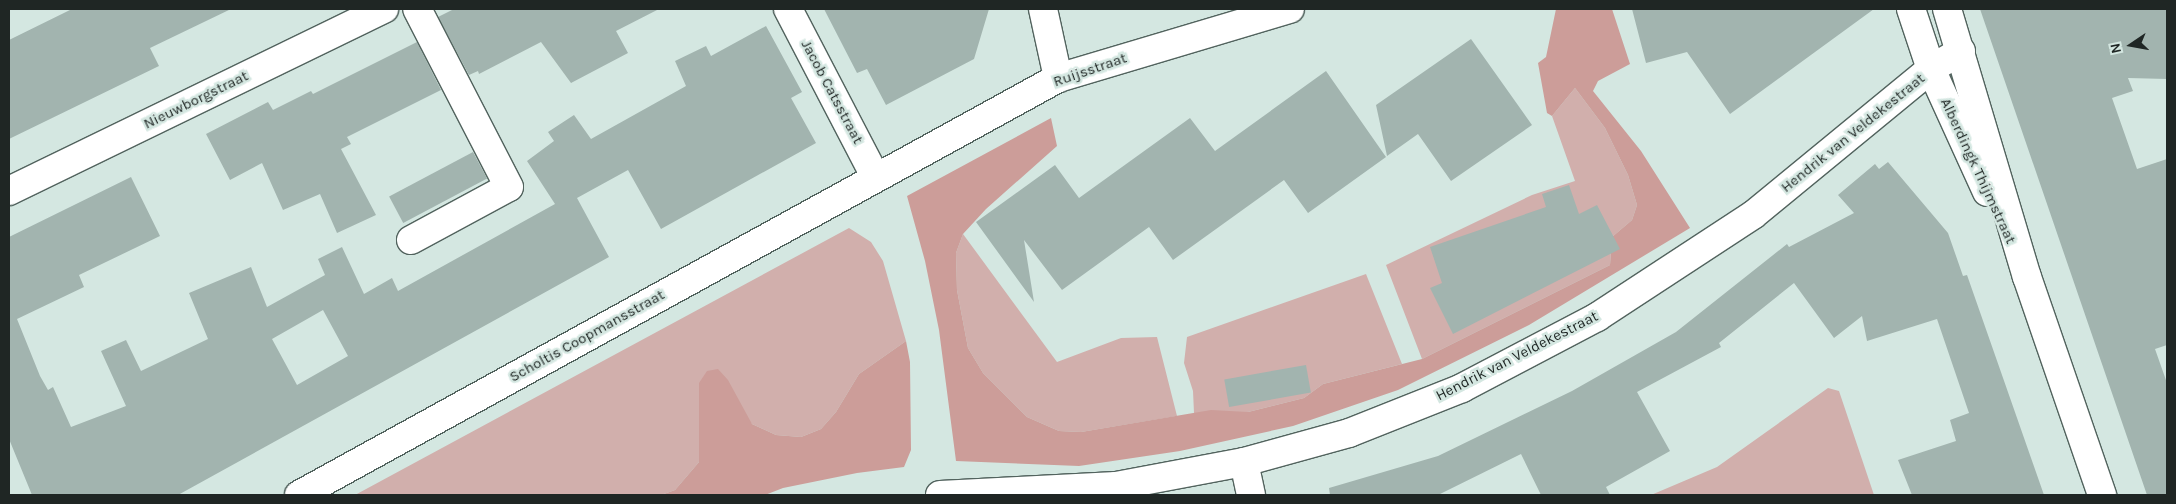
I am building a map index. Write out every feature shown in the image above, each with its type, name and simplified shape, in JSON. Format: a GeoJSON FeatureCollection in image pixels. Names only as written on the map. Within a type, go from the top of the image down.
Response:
{"type":"FeatureCollection","features":[{"type":"Feature","properties":{"kind":"street","name":"Nieuwborgstraat"},"geometry":{"type":"LineString","coordinates":[[9,191],[384,9]]}},
{"type":"Feature","properties":{"kind":"street"},"geometry":{"type":"LineString","coordinates":[[411,240],[509,187],[417,9]]}},
{"type":"Feature","properties":{"kind":"street","name":"Jacob Catsstraat"},"geometry":{"type":"LineString","coordinates":[[788,9],[875,176]]}},
{"type":"Feature","properties":{"kind":"street"},"geometry":{"type":"LineString","coordinates":[[1043,9],[1058,78]]}},
{"type":"Feature","properties":{"kind":"street","name":"Ruijsstraat"},"geometry":{"type":"LineString","coordinates":[[875,176],[1058,78],[1290,9]]}},
{"type":"Feature","properties":{"kind":"street","name":"Alberdingk Thijmstraat"},"geometry":{"type":"LineString","coordinates":[[1911,9],[1931,69],[2026,277]]}},
{"type":"Feature","properties":{"kind":"street","name":"Alberdingk Thijmstraat"},"geometry":{"type":"LineString","coordinates":[[1947,9],[1961,51],[2026,277],[2102,495]]}},
{"type":"Feature","properties":{"kind":"street","name":"Hendrik van Veldekestraat"},"geometry":{"type":"LineString","coordinates":[[940,495],[1116,486],[1244,462],[1349,433],[1462,388],[1597,317],[1753,214],[1931,69],[1961,51]]}},
{"type":"Feature","properties":{"kind":"street","name":"Scholtis Coopmansstraat"},"geometry":{"type":"LineString","coordinates":[[299,495],[875,176]]}},
{"type":"Feature","properties":{"kind":"street"},"geometry":{"type":"LineString","coordinates":[[1244,462],[1252,495]]}},
{"type":"Feature","properties":{"kind":"shaded area"},"geometry":{"type":"Polygon","coordinates":[[[1556,9],[1612,9],[1630,64],[1598,81],[1593,91],[1641,151],[1690,228],[1529,325],[1398,390],[1293,426],[1180,451],[1079,466],[956,461],[939,330],[925,261],[907,196],[1051,118],[1057,146],[986,209],[963,234],[956,253],[957,290],[968,348],[983,373],[1027,417],[1059,431],[1081,432],[1211,410],[1248,412],[1304,398],[1323,384],[1422,359],[1610,265],[1612,237],[1632,220],[1637,205],[1628,175],[1605,128],[1575,88],[1552,116],[1547,113],[1538,63],[1546,57],[1556,9]]]}},
{"type":"Feature","properties":{"kind":"shaded area"},"geometry":{"type":"Polygon","coordinates":[[[1575,88],[1605,128],[1628,175],[1637,205],[1632,220],[1612,237],[1610,265],[1422,359],[1386,265],[1532,195],[1575,181],[1552,116],[1575,88]]]}},
{"type":"Feature","properties":{"kind":"shaded area"},"geometry":{"type":"Polygon","coordinates":[[[849,228],[871,242],[883,261],[906,341],[859,374],[836,412],[821,429],[801,437],[776,435],[752,424],[699,383],[699,462],[675,490],[661,495],[355,495],[849,228]]]}},
{"type":"Feature","properties":{"kind":"shaded area"},"geometry":{"type":"Polygon","coordinates":[[[963,234],[1057,362],[1121,338],[1157,337],[1177,416],[1081,432],[1059,431],[1027,417],[983,373],[968,348],[957,290],[956,253],[963,234]]]}},
{"type":"Feature","properties":{"kind":"shaded area"},"geometry":{"type":"Polygon","coordinates":[[[1366,274],[1402,364],[1323,384],[1304,398],[1248,412],[1194,413],[1193,391],[1184,363],[1187,337],[1366,274]]]}},
{"type":"Feature","properties":{"kind":"shaded area"},"geometry":{"type":"Polygon","coordinates":[[[906,341],[910,362],[911,450],[904,467],[857,473],[783,488],[765,495],[661,495],[675,490],[699,462],[699,383],[707,371],[718,369],[728,380],[752,424],[776,435],[801,437],[821,429],[836,412],[859,374],[906,341]]]}},
{"type":"Feature","properties":{"kind":"shaded area"},"geometry":{"type":"Polygon","coordinates":[[[1828,388],[1839,391],[1874,495],[1651,495],[1717,467],[1828,388]]]}},
{"type":"Feature","properties":{"kind":"building"},"geometry":{"type":"Polygon","coordinates":[[[72,9],[231,9],[150,48],[159,66],[9,139],[9,40],[72,9]]]}},
{"type":"Feature","properties":{"kind":"building"},"geometry":{"type":"Polygon","coordinates":[[[454,9],[659,9],[616,31],[628,53],[571,83],[541,42],[479,74],[478,71],[469,75],[438,17],[454,9]]]}},
{"type":"Feature","properties":{"kind":"building"},"geometry":{"type":"Polygon","coordinates":[[[824,9],[989,9],[974,59],[886,105],[867,69],[857,73],[824,9]]]}},
{"type":"Feature","properties":{"kind":"building"},"geometry":{"type":"Polygon","coordinates":[[[1632,9],[1874,9],[1730,114],[1687,52],[1646,63],[1632,9]]]}},
{"type":"Feature","properties":{"kind":"building"},"geometry":{"type":"Polygon","coordinates":[[[1980,9],[2167,9],[2167,79],[2128,78],[2133,91],[2112,98],[2137,169],[2167,159],[2167,345],[2155,349],[2167,383],[2167,495],[2147,495],[1980,9]]]}},
{"type":"Feature","properties":{"kind":"building"},"geometry":{"type":"Polygon","coordinates":[[[766,26],[802,92],[791,98],[816,143],[661,229],[628,170],[577,198],[609,257],[178,495],[32,495],[9,439],[9,237],[131,177],[160,236],[79,275],[84,287],[17,319],[40,376],[48,390],[53,387],[71,427],[126,406],[101,351],[126,340],[141,371],[208,339],[189,293],[251,267],[267,307],[325,275],[318,259],[342,247],[364,294],[392,278],[398,291],[555,204],[527,161],[554,141],[548,132],[574,115],[591,139],[686,86],[675,61],[706,46],[711,56],[766,26]],[[323,310],[272,339],[297,385],[348,356],[323,310]]]}},
{"type":"Feature","properties":{"kind":"building"},"geometry":{"type":"Polygon","coordinates":[[[1471,39],[1532,125],[1451,181],[1418,134],[1387,156],[1376,105],[1471,39]]]}},
{"type":"Feature","properties":{"kind":"building"},"geometry":{"type":"Polygon","coordinates":[[[417,42],[441,90],[347,137],[351,144],[341,149],[376,215],[337,233],[320,194],[283,210],[262,163],[230,180],[206,134],[268,102],[273,110],[311,91],[313,94],[417,42]]]}},
{"type":"Feature","properties":{"kind":"building"},"geometry":{"type":"Polygon","coordinates":[[[1326,71],[1386,157],[1308,213],[1284,180],[1173,260],[1149,227],[1062,290],[1024,240],[1034,302],[976,222],[1055,165],[1079,198],[1190,118],[1215,151],[1326,71]]]}},
{"type":"Feature","properties":{"kind":"building"},"geometry":{"type":"Polygon","coordinates":[[[473,152],[487,178],[403,223],[389,197],[473,152]]]}},
{"type":"Feature","properties":{"kind":"building"},"geometry":{"type":"Polygon","coordinates":[[[1888,162],[1948,233],[1963,276],[1967,275],[2044,495],[1912,495],[1898,460],[1956,441],[1950,420],[1969,413],[1937,319],[1867,341],[1862,316],[1834,338],[1794,283],[1719,343],[1721,347],[1637,392],[1670,451],[1606,487],[1610,495],[1541,495],[1521,454],[1438,495],[1330,495],[1329,488],[1438,456],[1572,391],[1676,332],[1787,244],[1789,247],[1854,213],[1838,195],[1875,164],[1879,169],[1888,162]]]}},
{"type":"Feature","properties":{"kind":"building"},"geometry":{"type":"Polygon","coordinates":[[[1569,185],[1579,214],[1597,205],[1620,249],[1453,334],[1430,288],[1442,283],[1430,247],[1546,207],[1542,194],[1569,185]]]}},
{"type":"Feature","properties":{"kind":"building"},"geometry":{"type":"Polygon","coordinates":[[[1306,365],[1311,393],[1229,407],[1224,379],[1306,365]]]}}]}
